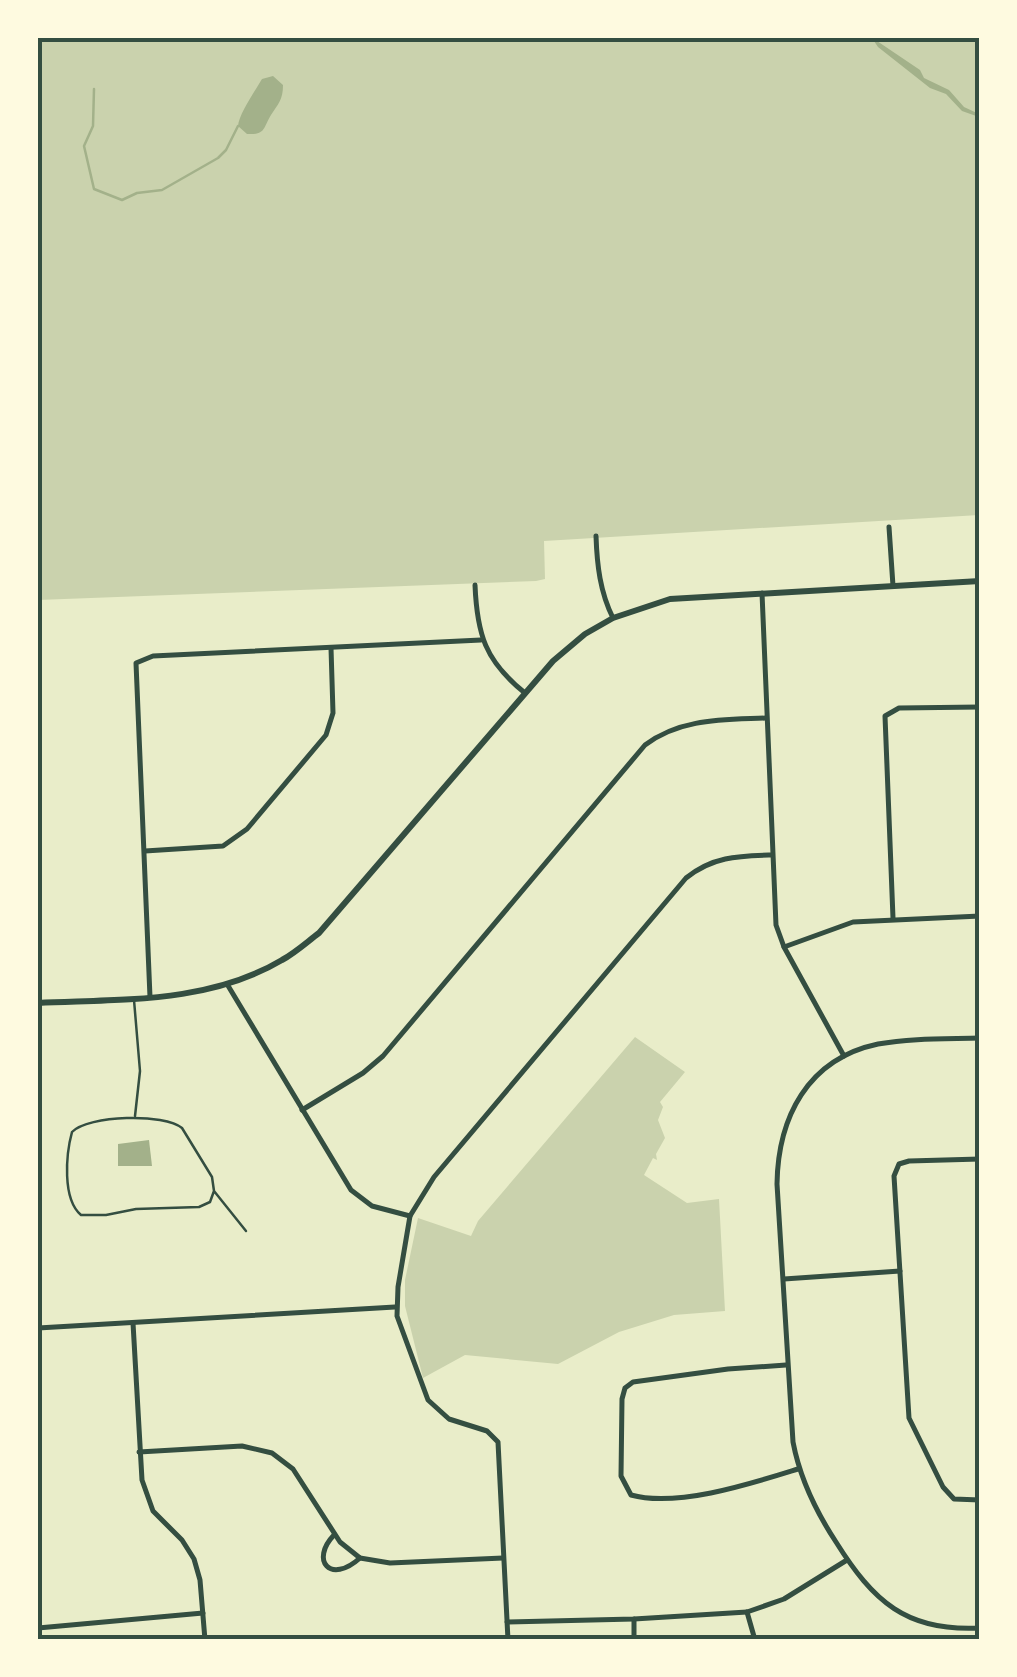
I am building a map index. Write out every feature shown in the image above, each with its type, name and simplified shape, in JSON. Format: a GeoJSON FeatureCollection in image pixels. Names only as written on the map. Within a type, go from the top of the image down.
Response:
{"type":"FeatureCollection","features":[{"type":"Feature","properties":{"kind":"street"},"geometry":{"type":"LineString","coordinates":[[889,527],[893,586]]}},
{"type":"Feature","properties":{"kind":"street"},"geometry":{"type":"LineString","coordinates":[[596,536],[596,564],[604,601],[613,618]]}},
{"type":"Feature","properties":{"kind":"street"},"geometry":{"type":"LineString","coordinates":[[38,1002],[189,995],[228,984],[281,961],[320,932],[552,661],[585,634],[613,618],[670,598],[980,581]]}},
{"type":"Feature","properties":{"kind":"street"},"geometry":{"type":"LineString","coordinates":[[476,585],[481,640],[506,676],[525,694]]}},
{"type":"Feature","properties":{"kind":"street"},"geometry":{"type":"LineString","coordinates":[[762,593],[774,914],[784,946],[844,1056]]}},
{"type":"Feature","properties":{"kind":"street"},"geometry":{"type":"LineString","coordinates":[[150,997],[136,664],[153,656],[481,640]]}},
{"type":"Feature","properties":{"kind":"street"},"geometry":{"type":"LineString","coordinates":[[146,851],[223,846],[247,829],[326,735],[334,713],[331,648]]}},
{"type":"Feature","properties":{"kind":"street"},"geometry":{"type":"LineString","coordinates":[[893,918],[885,716],[900,708],[980,707]]}},
{"type":"Feature","properties":{"kind":"street"},"geometry":{"type":"LineString","coordinates":[[302,1110],[382,1056],[646,745],[683,724],[766,718]]}},
{"type":"Feature","properties":{"kind":"street"},"geometry":{"type":"LineString","coordinates":[[508,1640],[498,1442],[487,1431],[449,1419],[428,1400],[395,1307],[410,1216],[434,1177],[686,878],[722,858],[772,855]]}},
{"type":"Feature","properties":{"kind":"street"},"geometry":{"type":"LineString","coordinates":[[784,946],[853,922],[980,916]]}},
{"type":"Feature","properties":{"kind":"street"},"geometry":{"type":"LineString","coordinates":[[228,984],[351,1190],[372,1206],[410,1216]]}},
{"type":"Feature","properties":{"kind":"street"},"geometry":{"type":"LineString","coordinates":[[980,1038],[874,1045],[844,1056],[822,1071],[808,1086],[783,1130],[777,1184],[798,1469],[819,1516],[869,1590],[902,1614],[950,1630],[980,1628]]}},
{"type":"Feature","properties":{"kind":"street"},"geometry":{"type":"LineString","coordinates":[[980,1159],[899,1164],[894,1176],[909,1418],[942,1487],[954,1498],[980,1500]]}},
{"type":"Feature","properties":{"kind":"street"},"geometry":{"type":"LineString","coordinates":[[784,1279],[900,1271]]}},
{"type":"Feature","properties":{"kind":"street"},"geometry":{"type":"LineString","coordinates":[[38,1328],[395,1307]]}},
{"type":"Feature","properties":{"kind":"street"},"geometry":{"type":"LineString","coordinates":[[133,1323],[142,1480],[150,1504],[194,1559],[205,1640]]}},
{"type":"Feature","properties":{"kind":"street"},"geometry":{"type":"LineString","coordinates":[[788,1365],[633,1382],[622,1400],[621,1476],[631,1496],[652,1497],[717,1492],[798,1469]]}},
{"type":"Feature","properties":{"kind":"street"},"geometry":{"type":"LineString","coordinates":[[139,1452],[242,1446],[272,1453],[293,1469],[334,1536],[360,1558],[390,1563],[503,1558]]}},
{"type":"Feature","properties":{"kind":"street"},"geometry":{"type":"LineString","coordinates":[[334,1536],[323,1560],[328,1568],[345,1571],[360,1558]]}},
{"type":"Feature","properties":{"kind":"street"},"geometry":{"type":"LineString","coordinates":[[507,1622],[634,1620],[747,1612],[784,1599],[847,1560]]}},
{"type":"Feature","properties":{"kind":"street"},"geometry":{"type":"LineString","coordinates":[[747,1612],[755,1640]]}},
{"type":"Feature","properties":{"kind":"street"},"geometry":{"type":"LineString","coordinates":[[38,1628],[203,1614]]}},
{"type":"Feature","properties":{"kind":"street"},"geometry":{"type":"LineString","coordinates":[[634,1620],[634,1640]]}},
{"type":"Feature","properties":{"kind":"lane"},"geometry":{"type":"LineString","coordinates":[[134,998],[140,1071],[134,1117]]}},
{"type":"Feature","properties":{"kind":"lane"},"geometry":{"type":"LineString","coordinates":[[134,1117],[179,1124],[212,1177],[214,1191],[210,1202],[200,1207],[136,1209],[88,1216],[76,1212],[69,1184],[72,1132],[83,1123],[134,1117]]}},
{"type":"Feature","properties":{"kind":"lane"},"geometry":{"type":"LineString","coordinates":[[214,1191],[246,1232]]}},
{"type":"Feature","properties":{"kind":"shaded area"},"geometry":{"type":"Polygon","coordinates":[[[38,38],[979,38],[979,515],[544,541],[545,579],[536,581],[38,600],[38,38]]]}},
{"type":"Feature","properties":{"kind":"shaded area"},"geometry":{"type":"Polygon","coordinates":[[[872,38],[878,38],[920,70],[924,78],[949,90],[979,117],[962,111],[946,94],[930,88],[872,38]]]}},
{"type":"Feature","properties":{"kind":"shaded area"},"geometry":{"type":"Polygon","coordinates":[[[273,76],[283,85],[280,102],[263,130],[247,134],[238,126],[241,115],[262,79],[273,76]]]}},
{"type":"Feature","properties":{"kind":"shaded area"},"geometry":{"type":"Polygon","coordinates":[[[635,1037],[685,1072],[660,1102],[663,1107],[658,1120],[665,1138],[657,1160],[653,1158],[644,1175],[687,1203],[719,1199],[725,1311],[674,1315],[619,1332],[558,1364],[465,1355],[423,1378],[405,1306],[405,1280],[418,1218],[471,1236],[478,1221],[635,1037]]]}},
{"type":"Feature","properties":{"kind":"shaded area"},"geometry":{"type":"Polygon","coordinates":[[[149,1140],[152,1166],[118,1166],[118,1144],[149,1140]]]}},
{"type":"Feature","properties":{"kind":"waterway"},"geometry":{"type":"LineString","coordinates":[[94,89],[93,126],[84,146],[94,189],[122,200],[137,193],[162,190],[218,158],[238,126]]}}]}
